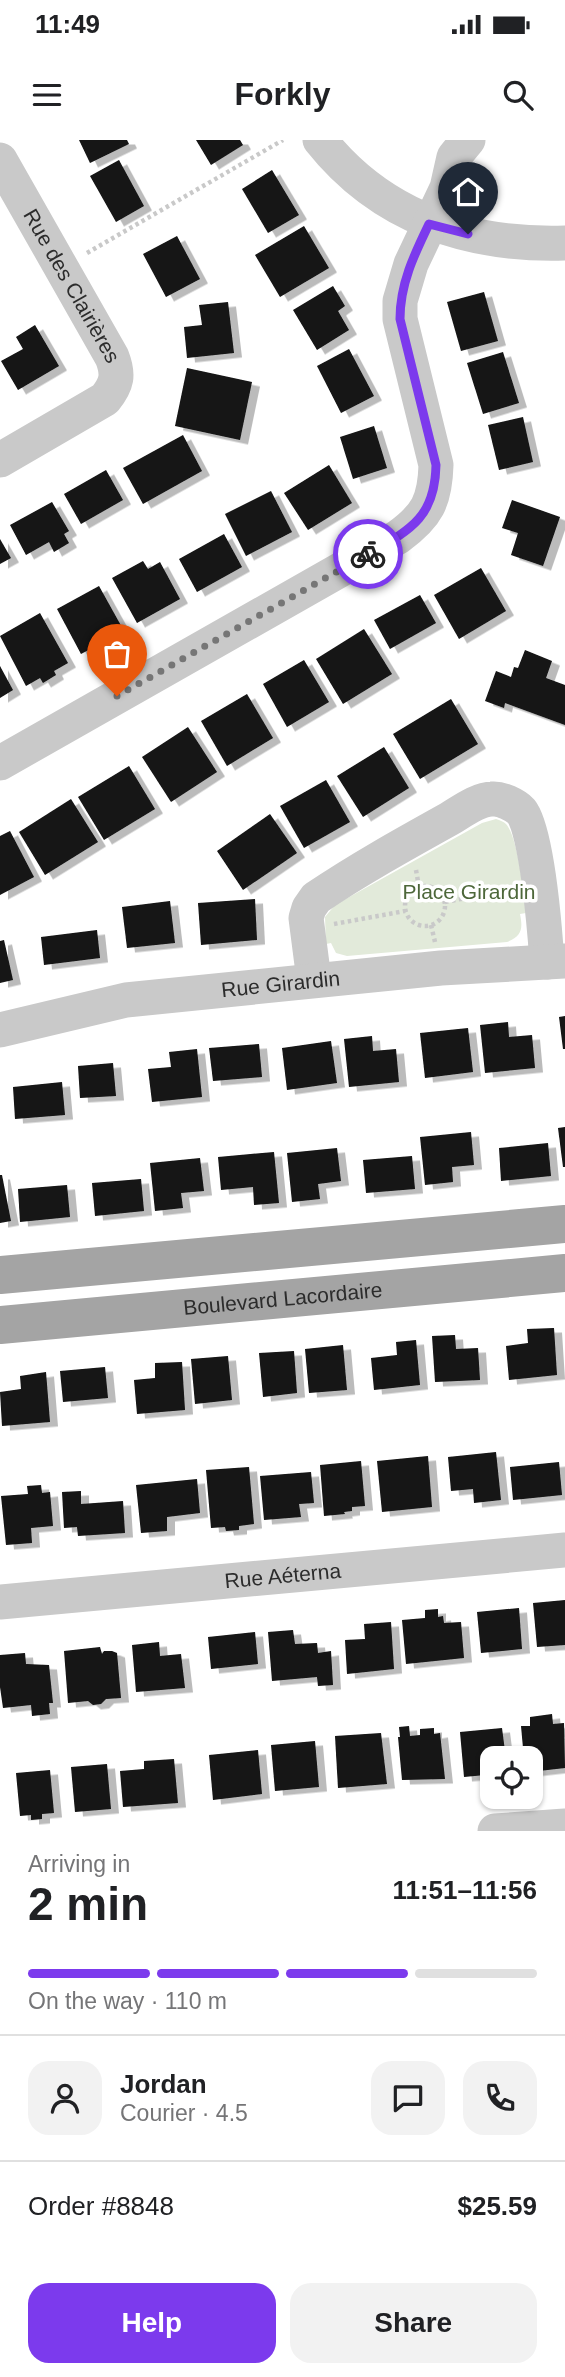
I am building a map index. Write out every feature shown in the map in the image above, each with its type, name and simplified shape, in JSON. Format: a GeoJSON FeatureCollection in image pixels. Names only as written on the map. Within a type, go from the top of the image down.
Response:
{"type":"FeatureCollection","features":[{"type":"Feature","properties":{"kind":"main road"},"geometry":{"type":"LineString","coordinates":[[0,1275],[565,1224]]}},
{"type":"Feature","properties":{"kind":"main road","name":"Boulevard Lacordaire"},"geometry":{"type":"LineString","coordinates":[[0,1325],[565,1273]]}},
{"type":"Feature","properties":{"kind":"street"},"geometry":{"type":"LineString","coordinates":[[320,140],[334,158],[358,180],[429,224],[516,243],[565,243]]}},
{"type":"Feature","properties":{"kind":"street"},"geometry":{"type":"LineString","coordinates":[[0,763],[398,537],[416,524],[429,507],[436,486],[436,465],[400,319],[400,300],[411,264],[447,188],[454,157],[468,140]]}},
{"type":"Feature","properties":{"kind":"street","name":"Rue des Clairières"},"geometry":{"type":"LineString","coordinates":[[0,160],[117,370],[116,386],[106,399],[0,460]]}},
{"type":"Feature","properties":{"kind":"street"},"geometry":{"type":"LineString","coordinates":[[314,980],[306,918],[316,898],[410,841],[492,798],[505,801],[520,811],[528,825],[556,962]]}},
{"type":"Feature","properties":{"kind":"street","name":"Rue Girardin"},"geometry":{"type":"LineString","coordinates":[[0,1030],[126,1000],[441,968],[556,962]]}},
{"type":"Feature","properties":{"kind":"street","name":"Rue Aéterna"},"geometry":{"type":"LineString","coordinates":[[0,1602],[565,1550]]}},
{"type":"Feature","properties":{"kind":"street"},"geometry":{"type":"LineString","coordinates":[[495,1831],[565,1826]]}},
{"type":"Feature","properties":{"kind":"path"},"geometry":{"type":"LineString","coordinates":[[61,268],[283,140]]}},
{"type":"Feature","properties":{"kind":"path"},"geometry":{"type":"LineString","coordinates":[[445,902],[539,884]]}},
{"type":"Feature","properties":{"kind":"path"},"geometry":{"type":"LineString","coordinates":[[426,886],[438,891],[445,902],[443,915],[434,925],[415,924],[405,911],[408,894],[419,887],[426,886]]}},
{"type":"Feature","properties":{"kind":"path"},"geometry":{"type":"LineString","coordinates":[[307,929],[405,911]]}},
{"type":"Feature","properties":{"kind":"green space","name":"Place Girardin"},"geometry":{"type":"Polygon","coordinates":[[[496,819],[505,823],[510,831],[520,867],[526,913],[520,914],[521,928],[516,937],[507,942],[347,956],[336,953],[331,943],[326,944],[325,917],[335,905],[482,823],[496,819]]]}},
{"type":"Feature","properties":{"kind":"building"},"geometry":{"type":"Polygon","coordinates":[[[79,140],[127,140],[129,144],[90,163],[79,140]]]}},
{"type":"Feature","properties":{"kind":"building"},"geometry":{"type":"Polygon","coordinates":[[[196,140],[240,140],[243,145],[211,165],[196,140]]]}},
{"type":"Feature","properties":{"kind":"building"},"geometry":{"type":"Polygon","coordinates":[[[119,160],[144,206],[116,222],[90,176],[119,160]]]}},
{"type":"Feature","properties":{"kind":"building"},"geometry":{"type":"Polygon","coordinates":[[[272,170],[299,215],[268,233],[242,189],[272,170]]]}},
{"type":"Feature","properties":{"kind":"building"},"geometry":{"type":"Polygon","coordinates":[[[304,226],[329,268],[280,297],[255,255],[304,226]]]}},
{"type":"Feature","properties":{"kind":"building"},"geometry":{"type":"Polygon","coordinates":[[[177,236],[200,279],[166,297],[143,254],[177,236]]]}},
{"type":"Feature","properties":{"kind":"building"},"geometry":{"type":"Polygon","coordinates":[[[333,286],[345,306],[338,311],[349,330],[317,350],[293,310],[333,286]]]}},
{"type":"Feature","properties":{"kind":"building"},"geometry":{"type":"Polygon","coordinates":[[[484,292],[498,341],[461,351],[447,302],[484,292]]]}},
{"type":"Feature","properties":{"kind":"building"},"geometry":{"type":"Polygon","coordinates":[[[228,302],[234,353],[187,358],[184,327],[202,325],[199,305],[228,302]]]}},
{"type":"Feature","properties":{"kind":"building"},"geometry":{"type":"Polygon","coordinates":[[[35,325],[59,366],[18,390],[1,361],[23,349],[16,337],[35,325]]]}},
{"type":"Feature","properties":{"kind":"building"},"geometry":{"type":"Polygon","coordinates":[[[349,349],[374,396],[341,413],[317,366],[349,349]]]}},
{"type":"Feature","properties":{"kind":"building"},"geometry":{"type":"Polygon","coordinates":[[[503,352],[519,403],[483,414],[467,363],[503,352]]]}},
{"type":"Feature","properties":{"kind":"building"},"geometry":{"type":"Polygon","coordinates":[[[187,368],[252,382],[240,440],[175,426],[187,368]]]}},
{"type":"Feature","properties":{"kind":"building"},"geometry":{"type":"Polygon","coordinates":[[[523,417],[533,462],[499,470],[488,425],[523,417]]]}},
{"type":"Feature","properties":{"kind":"building"},"geometry":{"type":"Polygon","coordinates":[[[374,426],[387,468],[353,479],[340,437],[374,426]]]}},
{"type":"Feature","properties":{"kind":"building"},"geometry":{"type":"Polygon","coordinates":[[[183,435],[202,471],[143,504],[123,468],[183,435]]]}},
{"type":"Feature","properties":{"kind":"building"},"geometry":{"type":"Polygon","coordinates":[[[329,465],[352,503],[308,530],[284,493],[329,465]]]}},
{"type":"Feature","properties":{"kind":"building"},"geometry":{"type":"Polygon","coordinates":[[[106,470],[123,500],[81,524],[64,494],[106,470]]]}},
{"type":"Feature","properties":{"kind":"building"},"geometry":{"type":"Polygon","coordinates":[[[271,491],[292,532],[246,556],[225,514],[271,491]]]}},
{"type":"Feature","properties":{"kind":"building"},"geometry":{"type":"Polygon","coordinates":[[[512,500],[560,517],[543,566],[511,555],[518,533],[502,528],[512,500]]]}},
{"type":"Feature","properties":{"kind":"building"},"geometry":{"type":"Polygon","coordinates":[[[52,502],[69,531],[64,534],[69,543],[54,552],[49,542],[26,555],[10,525],[52,502]]]}},
{"type":"Feature","properties":{"kind":"building"},"geometry":{"type":"Polygon","coordinates":[[[224,534],[242,567],[197,592],[179,559],[224,534]]]}},
{"type":"Feature","properties":{"kind":"building"},"geometry":{"type":"Polygon","coordinates":[[[0,539],[11,558],[0,564],[0,539]]]}},
{"type":"Feature","properties":{"kind":"building"},"geometry":{"type":"Polygon","coordinates":[[[143,561],[148,569],[160,562],[180,599],[137,623],[112,578],[143,561]]]}},
{"type":"Feature","properties":{"kind":"building"},"geometry":{"type":"Polygon","coordinates":[[[481,568],[506,611],[459,639],[434,595],[481,568]]]}},
{"type":"Feature","properties":{"kind":"building"},"geometry":{"type":"Polygon","coordinates":[[[99,586],[124,631],[81,654],[57,609],[99,586]]]}},
{"type":"Feature","properties":{"kind":"building"},"geometry":{"type":"Polygon","coordinates":[[[420,595],[436,623],[390,649],[374,620],[420,595]]]}},
{"type":"Feature","properties":{"kind":"building"},"geometry":{"type":"Polygon","coordinates":[[[40,613],[68,663],[54,671],[56,675],[43,683],[40,678],[26,686],[0,636],[40,613]]]}},
{"type":"Feature","properties":{"kind":"building"},"geometry":{"type":"Polygon","coordinates":[[[364,629],[392,674],[343,704],[316,659],[364,629]]]}},
{"type":"Feature","properties":{"kind":"building"},"geometry":{"type":"Polygon","coordinates":[[[525,650],[552,661],[546,678],[565,685],[565,725],[505,703],[504,708],[485,701],[496,671],[511,677],[525,650]]]}},
{"type":"Feature","properties":{"kind":"building"},"geometry":{"type":"Polygon","coordinates":[[[304,660],[329,702],[287,727],[263,684],[304,660]]]}},
{"type":"Feature","properties":{"kind":"building"},"geometry":{"type":"Polygon","coordinates":[[[0,666],[13,690],[0,698],[0,666]]]}},
{"type":"Feature","properties":{"kind":"building"},"geometry":{"type":"Polygon","coordinates":[[[247,694],[273,738],[227,766],[201,721],[247,694]]]}},
{"type":"Feature","properties":{"kind":"building"},"geometry":{"type":"Polygon","coordinates":[[[451,699],[478,744],[420,779],[393,734],[451,699]]]}},
{"type":"Feature","properties":{"kind":"building"},"geometry":{"type":"Polygon","coordinates":[[[188,727],[217,772],[171,802],[142,757],[188,727]]]}},
{"type":"Feature","properties":{"kind":"building"},"geometry":{"type":"Polygon","coordinates":[[[384,747],[409,788],[363,817],[337,776],[384,747]]]}},
{"type":"Feature","properties":{"kind":"building"},"geometry":{"type":"Polygon","coordinates":[[[129,766],[155,809],[104,840],[78,797],[129,766]]]}},
{"type":"Feature","properties":{"kind":"building"},"geometry":{"type":"Polygon","coordinates":[[[326,780],[350,822],[304,848],[280,806],[326,780]]]}},
{"type":"Feature","properties":{"kind":"building"},"geometry":{"type":"Polygon","coordinates":[[[71,799],[98,842],[45,875],[19,832],[71,799]]]}},
{"type":"Feature","properties":{"kind":"building"},"geometry":{"type":"Polygon","coordinates":[[[270,814],[297,853],[243,890],[217,851],[270,814]]]}},
{"type":"Feature","properties":{"kind":"building"},"geometry":{"type":"Polygon","coordinates":[[[10,831],[34,877],[0,895],[0,836],[10,831]]]}},
{"type":"Feature","properties":{"kind":"building"},"geometry":{"type":"Polygon","coordinates":[[[255,899],[257,940],[201,945],[198,903],[255,899]]]}},
{"type":"Feature","properties":{"kind":"building"},"geometry":{"type":"Polygon","coordinates":[[[170,901],[175,943],[127,948],[122,907],[170,901]]]}},
{"type":"Feature","properties":{"kind":"building"},"geometry":{"type":"Polygon","coordinates":[[[97,930],[100,958],[44,965],[41,937],[97,930]]]}},
{"type":"Feature","properties":{"kind":"building"},"geometry":{"type":"Polygon","coordinates":[[[4,940],[13,980],[0,983],[0,941],[4,940]]]}},
{"type":"Feature","properties":{"kind":"building"},"geometry":{"type":"Polygon","coordinates":[[[565,1016],[565,1049],[563,1049],[559,1017],[565,1016]]]}},
{"type":"Feature","properties":{"kind":"building"},"geometry":{"type":"Polygon","coordinates":[[[508,1022],[509,1037],[532,1035],[535,1068],[485,1073],[480,1025],[508,1022]]]}},
{"type":"Feature","properties":{"kind":"building"},"geometry":{"type":"Polygon","coordinates":[[[468,1028],[473,1072],[425,1078],[420,1033],[468,1028]]]}},
{"type":"Feature","properties":{"kind":"building"},"geometry":{"type":"Polygon","coordinates":[[[372,1036],[373,1051],[396,1049],[399,1082],[349,1087],[344,1039],[372,1036]]]}},
{"type":"Feature","properties":{"kind":"building"},"geometry":{"type":"Polygon","coordinates":[[[331,1041],[337,1083],[287,1090],[282,1048],[331,1041]]]}},
{"type":"Feature","properties":{"kind":"building"},"geometry":{"type":"Polygon","coordinates":[[[259,1044],[262,1077],[213,1081],[209,1048],[259,1044]]]}},
{"type":"Feature","properties":{"kind":"building"},"geometry":{"type":"Polygon","coordinates":[[[197,1049],[202,1097],[152,1102],[148,1069],[171,1067],[169,1052],[197,1049]]]}},
{"type":"Feature","properties":{"kind":"building"},"geometry":{"type":"Polygon","coordinates":[[[113,1063],[116,1096],[80,1098],[78,1066],[113,1063]]]}},
{"type":"Feature","properties":{"kind":"building"},"geometry":{"type":"Polygon","coordinates":[[[62,1082],[65,1115],[15,1119],[13,1087],[62,1082]]]}},
{"type":"Feature","properties":{"kind":"building"},"geometry":{"type":"Polygon","coordinates":[[[565,1127],[565,1167],[563,1167],[558,1128],[565,1127]]]}},
{"type":"Feature","properties":{"kind":"building"},"geometry":{"type":"Polygon","coordinates":[[[471,1132],[474,1165],[452,1167],[453,1182],[425,1185],[420,1137],[471,1132]]]}},
{"type":"Feature","properties":{"kind":"building"},"geometry":{"type":"Polygon","coordinates":[[[548,1143],[551,1176],[501,1181],[499,1148],[548,1143]]]}},
{"type":"Feature","properties":{"kind":"building"},"geometry":{"type":"Polygon","coordinates":[[[337,1148],[341,1181],[318,1184],[320,1199],[292,1202],[287,1153],[337,1148]]]}},
{"type":"Feature","properties":{"kind":"building"},"geometry":{"type":"Polygon","coordinates":[[[274,1152],[279,1203],[254,1205],[253,1187],[221,1190],[218,1157],[274,1152]]]}},
{"type":"Feature","properties":{"kind":"building"},"geometry":{"type":"Polygon","coordinates":[[[412,1156],[415,1189],[366,1193],[363,1160],[412,1156]]]}},
{"type":"Feature","properties":{"kind":"building"},"geometry":{"type":"Polygon","coordinates":[[[200,1158],[204,1191],[181,1193],[183,1208],[155,1211],[150,1163],[200,1158]]]}},
{"type":"Feature","properties":{"kind":"building"},"geometry":{"type":"Polygon","coordinates":[[[0,1175],[11,1221],[0,1223],[0,1175]]]}},
{"type":"Feature","properties":{"kind":"building"},"geometry":{"type":"Polygon","coordinates":[[[141,1179],[144,1211],[95,1216],[92,1183],[141,1179]]]}},
{"type":"Feature","properties":{"kind":"building"},"geometry":{"type":"Polygon","coordinates":[[[67,1185],[70,1217],[20,1222],[18,1189],[67,1185]]]}},
{"type":"Feature","properties":{"kind":"building"},"geometry":{"type":"Polygon","coordinates":[[[554,1328],[557,1375],[509,1380],[506,1346],[528,1343],[527,1329],[554,1328]]]}},
{"type":"Feature","properties":{"kind":"building"},"geometry":{"type":"Polygon","coordinates":[[[455,1335],[456,1349],[478,1348],[480,1380],[435,1382],[432,1336],[455,1335]]]}},
{"type":"Feature","properties":{"kind":"building"},"geometry":{"type":"Polygon","coordinates":[[[416,1340],[420,1385],[374,1390],[371,1358],[397,1355],[396,1342],[416,1340]]]}},
{"type":"Feature","properties":{"kind":"building"},"geometry":{"type":"Polygon","coordinates":[[[343,1345],[347,1390],[309,1393],[305,1349],[343,1345]]]}},
{"type":"Feature","properties":{"kind":"building"},"geometry":{"type":"Polygon","coordinates":[[[294,1351],[297,1393],[263,1397],[259,1353],[294,1351]]]}},
{"type":"Feature","properties":{"kind":"building"},"geometry":{"type":"Polygon","coordinates":[[[228,1356],[232,1400],[195,1404],[191,1359],[228,1356]]]}},
{"type":"Feature","properties":{"kind":"building"},"geometry":{"type":"Polygon","coordinates":[[[182,1362],[185,1410],[137,1414],[134,1380],[155,1378],[155,1363],[182,1362]]]}},
{"type":"Feature","properties":{"kind":"building"},"geometry":{"type":"Polygon","coordinates":[[[105,1367],[108,1398],[63,1402],[60,1371],[105,1367]]]}},
{"type":"Feature","properties":{"kind":"building"},"geometry":{"type":"Polygon","coordinates":[[[46,1372],[50,1422],[2,1426],[0,1392],[21,1389],[20,1376],[46,1372]]]}},
{"type":"Feature","properties":{"kind":"building"},"geometry":{"type":"Polygon","coordinates":[[[496,1452],[501,1500],[474,1503],[473,1489],[451,1491],[448,1457],[496,1452]]]}},
{"type":"Feature","properties":{"kind":"building"},"geometry":{"type":"Polygon","coordinates":[[[428,1456],[432,1507],[382,1512],[377,1461],[428,1456]]]}},
{"type":"Feature","properties":{"kind":"building"},"geometry":{"type":"Polygon","coordinates":[[[361,1461],[365,1506],[352,1507],[352,1511],[344,1512],[345,1514],[324,1516],[320,1465],[361,1461]]]}},
{"type":"Feature","properties":{"kind":"building"},"geometry":{"type":"Polygon","coordinates":[[[559,1462],[562,1495],[513,1500],[510,1467],[559,1462]]]}},
{"type":"Feature","properties":{"kind":"building"},"geometry":{"type":"Polygon","coordinates":[[[249,1467],[254,1524],[239,1526],[239,1530],[211,1528],[206,1470],[249,1467]]]}},
{"type":"Feature","properties":{"kind":"building"},"geometry":{"type":"Polygon","coordinates":[[[311,1472],[314,1503],[299,1504],[301,1517],[264,1520],[260,1476],[311,1472]]]}},
{"type":"Feature","properties":{"kind":"building"},"geometry":{"type":"Polygon","coordinates":[[[197,1479],[200,1513],[167,1517],[167,1531],[141,1533],[136,1485],[197,1479]]]}},
{"type":"Feature","properties":{"kind":"building"},"geometry":{"type":"Polygon","coordinates":[[[41,1485],[42,1493],[50,1492],[53,1526],[31,1528],[32,1543],[6,1545],[1,1496],[28,1494],[27,1486],[41,1485]]]}},
{"type":"Feature","properties":{"kind":"building"},"geometry":{"type":"Polygon","coordinates":[[[81,1491],[81,1504],[123,1501],[125,1533],[78,1536],[77,1527],[64,1528],[62,1492],[81,1491]]]}},
{"type":"Feature","properties":{"kind":"building"},"geometry":{"type":"Polygon","coordinates":[[[565,1600],[565,1645],[537,1647],[533,1603],[565,1600]]]}},
{"type":"Feature","properties":{"kind":"building"},"geometry":{"type":"Polygon","coordinates":[[[519,1608],[522,1649],[481,1653],[477,1612],[519,1608]]]}},
{"type":"Feature","properties":{"kind":"building"},"geometry":{"type":"Polygon","coordinates":[[[438,1609],[438,1617],[443,1616],[444,1623],[461,1622],[464,1658],[406,1664],[402,1620],[425,1618],[425,1610],[438,1609]]]}},
{"type":"Feature","properties":{"kind":"building"},"geometry":{"type":"Polygon","coordinates":[[[391,1622],[394,1669],[347,1674],[345,1640],[365,1639],[364,1624],[391,1622]]]}},
{"type":"Feature","properties":{"kind":"building"},"geometry":{"type":"Polygon","coordinates":[[[293,1630],[295,1644],[317,1643],[318,1653],[331,1651],[333,1685],[318,1686],[317,1677],[272,1681],[268,1632],[293,1630]]]}},
{"type":"Feature","properties":{"kind":"building"},"geometry":{"type":"Polygon","coordinates":[[[255,1632],[258,1664],[211,1669],[208,1637],[255,1632]]]}},
{"type":"Feature","properties":{"kind":"building"},"geometry":{"type":"Polygon","coordinates":[[[159,1642],[160,1656],[181,1654],[185,1688],[136,1692],[132,1645],[159,1642]]]}},
{"type":"Feature","properties":{"kind":"building"},"geometry":{"type":"Polygon","coordinates":[[[100,1647],[102,1654],[104,1651],[117,1653],[121,1698],[106,1699],[101,1704],[93,1705],[88,1701],[68,1703],[64,1651],[100,1647]]]}},
{"type":"Feature","properties":{"kind":"building"},"geometry":{"type":"Polygon","coordinates":[[[25,1653],[26,1664],[49,1665],[53,1703],[49,1703],[50,1714],[32,1716],[31,1705],[3,1708],[0,1655],[25,1653]]]}},
{"type":"Feature","properties":{"kind":"building"},"geometry":{"type":"Polygon","coordinates":[[[552,1714],[553,1724],[564,1723],[565,1768],[543,1771],[543,1746],[523,1746],[521,1726],[530,1726],[530,1717],[552,1714]]]}},
{"type":"Feature","properties":{"kind":"building"},"geometry":{"type":"Polygon","coordinates":[[[409,1726],[410,1736],[420,1735],[420,1729],[434,1728],[434,1734],[440,1733],[445,1779],[402,1780],[399,1727],[409,1726]]]}},
{"type":"Feature","properties":{"kind":"building"},"geometry":{"type":"Polygon","coordinates":[[[502,1728],[504,1746],[480,1746],[480,1775],[464,1777],[460,1732],[502,1728]]]}},
{"type":"Feature","properties":{"kind":"building"},"geometry":{"type":"Polygon","coordinates":[[[381,1733],[387,1784],[338,1788],[335,1736],[381,1733]]]}},
{"type":"Feature","properties":{"kind":"building"},"geometry":{"type":"Polygon","coordinates":[[[315,1741],[319,1787],[275,1791],[271,1745],[315,1741]]]}},
{"type":"Feature","properties":{"kind":"building"},"geometry":{"type":"Polygon","coordinates":[[[258,1750],[262,1794],[213,1800],[209,1755],[258,1750]]]}},
{"type":"Feature","properties":{"kind":"building"},"geometry":{"type":"Polygon","coordinates":[[[174,1759],[178,1803],[123,1807],[120,1771],[144,1769],[144,1761],[174,1759]]]}},
{"type":"Feature","properties":{"kind":"building"},"geometry":{"type":"Polygon","coordinates":[[[107,1764],[111,1809],[75,1812],[71,1767],[107,1764]]]}},
{"type":"Feature","properties":{"kind":"building"},"geometry":{"type":"Polygon","coordinates":[[[50,1770],[54,1813],[42,1814],[42,1819],[31,1820],[31,1815],[20,1816],[16,1773],[50,1770]]]}},
{"type":"Feature","properties":{"kind":"way so far"},"geometry":{"type":"LineString","coordinates":[[117,696],[368,554]]}},
{"type":"Feature","properties":{"kind":"route"},"geometry":{"type":"LineString","coordinates":[[368,554],[416,524],[429,507],[436,486],[436,465],[400,319],[404,283],[429,224],[468,234]]}}]}
